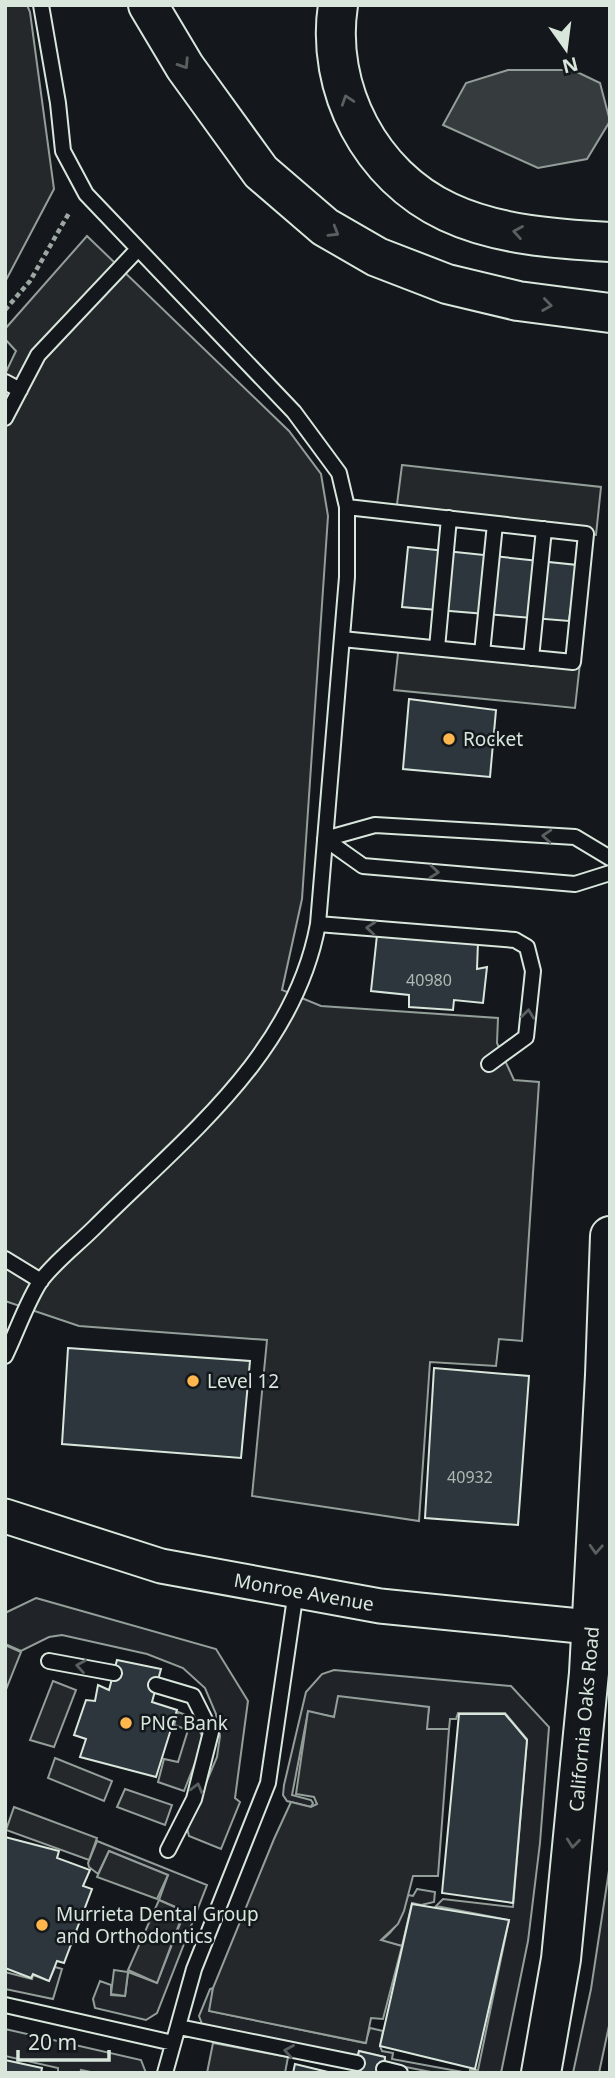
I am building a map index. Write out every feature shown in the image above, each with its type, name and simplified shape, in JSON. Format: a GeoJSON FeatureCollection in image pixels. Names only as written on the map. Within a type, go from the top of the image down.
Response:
{"type":"FeatureCollection","features":[{"type":"Feature","properties":{"kind":"main road"},"geometry":{"type":"LineString","coordinates":[[148,5],[185,67],[261,172],[325,227],[377,257],[447,284],[518,301],[610,313]]}},
{"type":"Feature","properties":{"kind":"main road"},"geometry":{"type":"LineString","coordinates":[[338,5],[337,62],[347,104],[362,135],[407,187],[448,212],[496,228],[562,240],[610,242]]}},
{"type":"Feature","properties":{"kind":"main road","name":"California Oaks Road"},"geometry":{"type":"LineString","coordinates":[[541,2073],[561,1959],[601,1629],[610,1236]]}},
{"type":"Feature","properties":{"kind":"street","name":"Monroe Avenue"},"geometry":{"type":"LineString","coordinates":[[5,1516],[161,1566],[380,1606],[601,1629]]}},
{"type":"Feature","properties":{"kind":"lane"},"geometry":{"type":"LineString","coordinates":[[5,1356],[41,1280],[191,1135],[250,1071],[286,1016],[314,944],[318,924],[347,577],[347,507],[340,473],[294,412],[86,194],[63,151],[58,103],[41,5]]}},
{"type":"Feature","properties":{"kind":"lane"},"geometry":{"type":"LineString","coordinates":[[5,418],[38,355],[138,249]]}},
{"type":"Feature","properties":{"kind":"lane"},"geometry":{"type":"LineString","coordinates":[[5,382],[20,390]]}},
{"type":"Feature","properties":{"kind":"lane"},"geometry":{"type":"LineString","coordinates":[[342,639],[573,662],[586,534],[347,507]]}},
{"type":"Feature","properties":{"kind":"lane"},"geometry":{"type":"LineString","coordinates":[[437,648],[449,518]]}},
{"type":"Feature","properties":{"kind":"lane"},"geometry":{"type":"LineString","coordinates":[[482,653],[495,523]]}},
{"type":"Feature","properties":{"kind":"lane"},"geometry":{"type":"LineString","coordinates":[[531,658],[544,529]]}},
{"type":"Feature","properties":{"kind":"lane"},"geometry":{"type":"LineString","coordinates":[[325,839],[375,825],[575,837],[610,858]]}},
{"type":"Feature","properties":{"kind":"lane"},"geometry":{"type":"LineString","coordinates":[[325,839],[363,866],[575,884],[610,873]]}},
{"type":"Feature","properties":{"kind":"lane"},"geometry":{"type":"LineString","coordinates":[[318,924],[515,940],[527,947],[533,971],[526,1037],[489,1064]]}},
{"type":"Feature","properties":{"kind":"lane"},"geometry":{"type":"LineString","coordinates":[[5,1259],[41,1280]]}},
{"type":"Feature","properties":{"kind":"lane"},"geometry":{"type":"LineString","coordinates":[[165,2073],[194,1969],[268,1783],[296,1590]]}},
{"type":"Feature","properties":{"kind":"lane"},"geometry":{"type":"LineString","coordinates":[[49,1661],[114,1673]]}},
{"type":"Feature","properties":{"kind":"lane"},"geometry":{"type":"LineString","coordinates":[[156,1685],[193,1696],[211,1732],[194,1799],[169,1850]]}},
{"type":"Feature","properties":{"kind":"lane"},"geometry":{"type":"LineString","coordinates":[[5,2005],[173,2043]]}},
{"type":"Feature","properties":{"kind":"lane"},"geometry":{"type":"LineString","coordinates":[[179,2027],[357,2063]]}},
{"type":"Feature","properties":{"kind":"lane"},"geometry":{"type":"LineString","coordinates":[[384,2069],[400,2073]]}},
{"type":"Feature","properties":{"kind":"path"},"geometry":{"type":"LineString","coordinates":[[5,310],[30,281],[69,213]]}},
{"type":"Feature","properties":{"kind":"shaded area"},"geometry":{"type":"Polygon","coordinates":[[[5,5],[27,5],[30,12],[54,189],[5,282],[5,5]]]}},
{"type":"Feature","properties":{"kind":"shaded area"},"geometry":{"type":"Polygon","coordinates":[[[508,70],[573,70],[600,83],[610,121],[587,159],[538,168],[443,125],[466,83],[508,70]]]}},
{"type":"Feature","properties":{"kind":"shaded area"},"geometry":{"type":"Polygon","coordinates":[[[87,236],[289,431],[321,474],[328,516],[302,899],[282,990],[321,1006],[498,1018],[497,1043],[514,1080],[539,1082],[522,1341],[499,1339],[496,1366],[430,1362],[419,1521],[252,1496],[267,1340],[79,1326],[5,1301],[5,374],[16,351],[5,339],[5,329],[87,236]]]}},
{"type":"Feature","properties":{"kind":"shaded area"},"geometry":{"type":"Polygon","coordinates":[[[402,465],[601,487],[596,535],[396,512],[402,465]]]}},
{"type":"Feature","properties":{"kind":"shaded area"},"geometry":{"type":"Polygon","coordinates":[[[399,644],[580,663],[575,708],[394,690],[399,644]]]}},
{"type":"Feature","properties":{"kind":"shaded area"},"geometry":{"type":"Polygon","coordinates":[[[36,1598],[216,1649],[248,1701],[235,1798],[240,1802],[221,1849],[189,1836],[187,1828],[217,1757],[220,1736],[216,1714],[205,1688],[183,1668],[147,1654],[62,1635],[49,1637],[21,1651],[5,1644],[5,1613],[36,1598]]]}},
{"type":"Feature","properties":{"kind":"shaded area"},"geometry":{"type":"Polygon","coordinates":[[[5,1645],[21,1652],[5,1692],[5,1645]]]}},
{"type":"Feature","properties":{"kind":"shaded area"},"geometry":{"type":"Polygon","coordinates":[[[334,1670],[511,1686],[549,1727],[540,1843],[528,1941],[501,2073],[470,2073],[470,2070],[478,2070],[509,1920],[436,1906],[443,1899],[513,1907],[527,1739],[505,1713],[458,1713],[456,1719],[450,1719],[449,1729],[426,1729],[429,1708],[334,1717],[308,1712],[292,1795],[313,1803],[311,1807],[287,1801],[283,1795],[284,1785],[306,1692],[322,1674],[334,1670]]]}},
{"type":"Feature","properties":{"kind":"shaded area"},"geometry":{"type":"Polygon","coordinates":[[[53,1681],[76,1690],[54,1747],[30,1740],[53,1681]]]}},
{"type":"Feature","properties":{"kind":"shaded area"},"geometry":{"type":"Polygon","coordinates":[[[338,1696],[429,1707],[427,1729],[449,1729],[438,1876],[413,1876],[398,1924],[381,1940],[402,1946],[383,2019],[371,2018],[366,2043],[209,2011],[213,1988],[291,1802],[311,1807],[317,1804],[314,1797],[296,1794],[308,1711],[334,1717],[338,1696]]]}},
{"type":"Feature","properties":{"kind":"shaded area"},"geometry":{"type":"Polygon","coordinates":[[[178,1712],[194,1718],[202,1736],[201,1748],[184,1791],[158,1782],[164,1759],[178,1762],[188,1730],[174,1725],[178,1712]]]}},
{"type":"Feature","properties":{"kind":"shaded area"},"geometry":{"type":"Polygon","coordinates":[[[55,1758],[112,1781],[104,1801],[48,1778],[55,1758]]]}},
{"type":"Feature","properties":{"kind":"shaded area"},"geometry":{"type":"Polygon","coordinates":[[[125,1789],[172,1805],[165,1825],[117,1807],[125,1789]]]}},
{"type":"Feature","properties":{"kind":"shaded area"},"geometry":{"type":"Polygon","coordinates":[[[14,1807],[97,1838],[89,1860],[6,1830],[14,1807]]]}},
{"type":"Feature","properties":{"kind":"shaded area"},"geometry":{"type":"Polygon","coordinates":[[[97,1841],[207,1885],[157,2013],[146,2020],[95,2008],[93,1999],[100,1981],[111,1985],[111,1995],[125,1996],[128,1972],[157,1983],[185,1911],[159,1900],[168,1875],[109,1851],[98,1874],[89,1867],[88,1863],[97,1841]]]}},
{"type":"Feature","properties":{"kind":"shaded area"},"geometry":{"type":"Polygon","coordinates":[[[109,1851],[168,1875],[157,1899],[97,1877],[109,1851]]]}},
{"type":"Feature","properties":{"kind":"shaded area"},"geometry":{"type":"Polygon","coordinates":[[[610,1864],[610,2021],[599,2073],[573,2073],[591,1989],[610,1864]]]}},
{"type":"Feature","properties":{"kind":"shaded area"},"geometry":{"type":"Polygon","coordinates":[[[417,1889],[435,1892],[434,1902],[421,1905],[412,1903],[402,1946],[380,1941],[395,1927],[408,1895],[413,1896],[417,1889]]]}},
{"type":"Feature","properties":{"kind":"shaded area"},"geometry":{"type":"Polygon","coordinates":[[[159,1900],[184,1911],[157,1983],[128,1970],[159,1900]]]}},
{"type":"Feature","properties":{"kind":"shaded area"},"geometry":{"type":"Polygon","coordinates":[[[55,1967],[62,1969],[53,1999],[5,1989],[5,1972],[32,1979],[33,1975],[49,1981],[55,1967]]]}},
{"type":"Feature","properties":{"kind":"shaded area"},"geometry":{"type":"Polygon","coordinates":[[[114,1970],[128,1972],[125,1996],[111,1994],[114,1970]]]}},
{"type":"Feature","properties":{"kind":"shaded area"},"geometry":{"type":"Polygon","coordinates":[[[213,1988],[210,2011],[365,2043],[370,2028],[383,2031],[380,2046],[382,2051],[393,2053],[392,2059],[468,2073],[436,2073],[385,2063],[385,2057],[359,2051],[357,2057],[202,2024],[199,2016],[210,1989],[213,1988]]]}},
{"type":"Feature","properties":{"kind":"shaded area"},"geometry":{"type":"Polygon","coordinates":[[[5,2029],[141,2060],[146,2073],[95,2073],[81,2070],[80,2073],[58,2073],[58,2068],[5,2056],[5,2029]]]}},
{"type":"Feature","properties":{"kind":"shaded area"},"geometry":{"type":"Polygon","coordinates":[[[213,2043],[288,2057],[285,2073],[207,2073],[213,2043]]]}},
{"type":"Feature","properties":{"kind":"building"},"geometry":{"type":"Polygon","coordinates":[[[408,547],[577,565],[569,621],[402,607],[408,547]]]}},
{"type":"Feature","properties":{"kind":"building","name":"Rocket"},"geometry":{"type":"Polygon","coordinates":[[[409,699],[496,710],[490,777],[403,769],[409,699]]]}},
{"type":"Feature","properties":{"kind":"building"},"geometry":{"type":"Polygon","coordinates":[[[377,935],[478,942],[477,969],[487,967],[483,1003],[454,1000],[453,1010],[409,1007],[409,995],[371,991],[377,935]]]}},
{"type":"Feature","properties":{"kind":"building"},"geometry":{"type":"Polygon","coordinates":[[[68,1348],[250,1361],[241,1458],[62,1444],[68,1348]]]}},
{"type":"Feature","properties":{"kind":"building"},"geometry":{"type":"Polygon","coordinates":[[[434,1368],[529,1376],[518,1525],[425,1518],[434,1368]]]}},
{"type":"Feature","properties":{"kind":"building","name":"PNC Bank"},"geometry":{"type":"Polygon","coordinates":[[[117,1660],[161,1669],[152,1702],[177,1710],[156,1777],[80,1757],[86,1739],[74,1735],[86,1700],[95,1701],[98,1685],[109,1690],[117,1660]]]}},
{"type":"Feature","properties":{"kind":"building"},"geometry":{"type":"Polygon","coordinates":[[[459,1714],[505,1714],[527,1740],[513,1903],[442,1893],[459,1714]]]}},
{"type":"Feature","properties":{"kind":"building","name":"Murrieta Dental Group and Orthodontics"},"geometry":{"type":"Polygon","coordinates":[[[5,1837],[59,1851],[57,1858],[90,1870],[83,1886],[92,1889],[64,1963],[57,1961],[49,1981],[33,1974],[31,1978],[5,1968],[5,1837]]]}},
{"type":"Feature","properties":{"kind":"building"},"geometry":{"type":"Polygon","coordinates":[[[412,1904],[509,1920],[475,2069],[380,2046],[412,1904]]]}},
{"type":"Feature","properties":{"kind":"building"},"geometry":{"type":"Polygon","coordinates":[[[359,2051],[385,2057],[383,2073],[354,2073],[359,2051]]]}},
{"type":"Feature","properties":{"kind":"building"},"geometry":{"type":"Polygon","coordinates":[[[5,2060],[42,2068],[41,2073],[5,2073],[5,2060]]]}},
{"type":"Feature","properties":{"kind":"building"},"geometry":{"type":"Polygon","coordinates":[[[295,2064],[332,2073],[293,2073],[295,2064]]]}},
{"type":"Feature","properties":{"kind":"place","name":"Rocket"},"geometry":{"type":"Point","coordinates":[449,739]}},
{"type":"Feature","properties":{"kind":"place","name":"Level 12"},"geometry":{"type":"Point","coordinates":[193,1381]}},
{"type":"Feature","properties":{"kind":"place","name":"PNC Bank"},"geometry":{"type":"Point","coordinates":[126,1723]}},
{"type":"Feature","properties":{"kind":"place","name":"Murrieta Dental Group and Orthodontics"},"geometry":{"type":"Point","coordinates":[42,1925]}}]}
